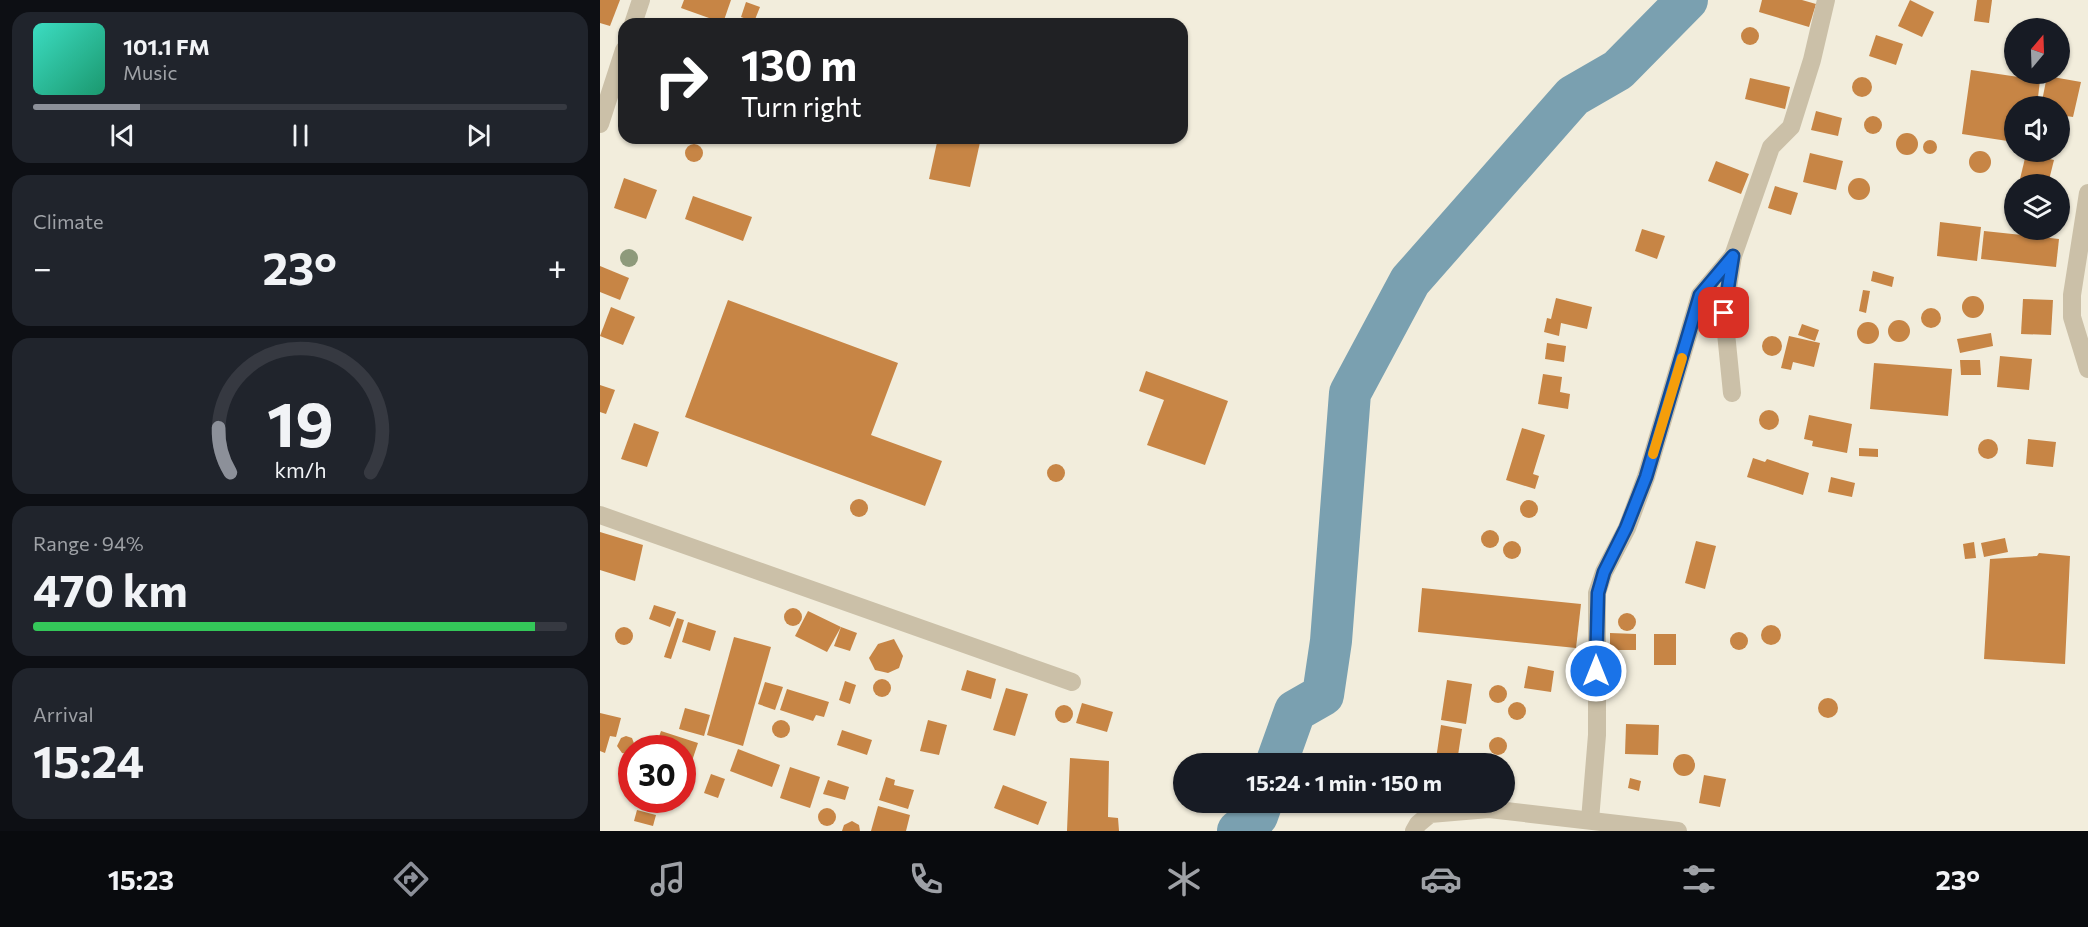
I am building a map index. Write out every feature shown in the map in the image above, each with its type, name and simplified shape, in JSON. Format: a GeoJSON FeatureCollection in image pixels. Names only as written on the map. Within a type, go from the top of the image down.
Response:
{"type":"FeatureCollection","features":[{"type":"Feature","properties":{"kind":"street"},"geometry":{"type":"LineString","coordinates":[[635,18],[641,0]]}},
{"type":"Feature","properties":{"kind":"street"},"geometry":{"type":"LineString","coordinates":[[1732,393],[1724,313],[1733,256],[1771,147],[1791,127],[1812,60],[1826,0]]}},
{"type":"Feature","properties":{"kind":"street"},"geometry":{"type":"LineString","coordinates":[[600,124],[618,68]]}},
{"type":"Feature","properties":{"kind":"street"},"geometry":{"type":"LineString","coordinates":[[2088,193],[2072,295],[2072,317],[2088,369]]}},
{"type":"Feature","properties":{"kind":"street"},"geometry":{"type":"LineString","coordinates":[[1590,820],[1597,735],[1598,593],[1604,572],[1626,528],[1646,477],[1700,295],[1733,256]]}},
{"type":"Feature","properties":{"kind":"street"},"geometry":{"type":"LineString","coordinates":[[600,515],[1072,682]]}},
{"type":"Feature","properties":{"kind":"street"},"geometry":{"type":"LineString","coordinates":[[1414,831],[1418,824],[1430,814],[1489,809],[1678,831]]}},
{"type":"Feature","properties":{"kind":"building"},"geometry":{"type":"Polygon","coordinates":[[[600,0],[620,0],[610,26],[600,23],[600,0]]]}},
{"type":"Feature","properties":{"kind":"building"},"geometry":{"type":"Polygon","coordinates":[[[684,0],[731,0],[725,18],[709,18],[681,8],[684,0]]]}},
{"type":"Feature","properties":{"kind":"building"},"geometry":{"type":"Polygon","coordinates":[[[1762,0],[1802,0],[1816,4],[1809,27],[1759,12],[1762,0]]]}},
{"type":"Feature","properties":{"kind":"building"},"geometry":{"type":"Polygon","coordinates":[[[1910,0],[1934,12],[1922,37],[1898,26],[1910,0]]]}},
{"type":"Feature","properties":{"kind":"building"},"geometry":{"type":"Polygon","coordinates":[[[1977,0],[1992,0],[1989,23],[1974,21],[1977,0]]]}},
{"type":"Feature","properties":{"kind":"building"},"geometry":{"type":"Polygon","coordinates":[[[746,2],[760,7],[756,18],[741,17],[746,2]]]}},
{"type":"Feature","properties":{"kind":"building"},"geometry":{"type":"Polygon","coordinates":[[[1750,27],[1756,30],[1759,36],[1756,42],[1750,45],[1744,42],[1741,36],[1744,30],[1750,27]]]}},
{"type":"Feature","properties":{"kind":"building"},"geometry":{"type":"Polygon","coordinates":[[[1876,35],[1903,44],[1896,65],[1869,56],[1876,35]]]}},
{"type":"Feature","properties":{"kind":"building"},"geometry":{"type":"Polygon","coordinates":[[[1971,70],[2004,75],[2004,84],[2040,84],[2038,96],[2004,96],[2004,140],[1962,134],[1971,70]]]}},
{"type":"Feature","properties":{"kind":"building"},"geometry":{"type":"Polygon","coordinates":[[[1862,77],[1869,80],[1872,87],[1869,94],[1862,97],[1855,94],[1852,87],[1855,80],[1862,77]]]}},
{"type":"Feature","properties":{"kind":"building"},"geometry":{"type":"Polygon","coordinates":[[[1750,78],[1790,87],[1785,109],[1745,99],[1750,78]]]}},
{"type":"Feature","properties":{"kind":"building"},"geometry":{"type":"Polygon","coordinates":[[[2070,80],[2081,82],[2073,117],[2070,117],[2070,96],[2043,96],[2045,84],[2070,84],[2070,80]]]}},
{"type":"Feature","properties":{"kind":"building"},"geometry":{"type":"Polygon","coordinates":[[[1816,111],[1842,118],[1838,136],[1811,130],[1816,111]]]}},
{"type":"Feature","properties":{"kind":"building"},"geometry":{"type":"Polygon","coordinates":[[[1873,116],[1879,119],[1882,125],[1879,131],[1873,134],[1867,131],[1864,125],[1867,119],[1873,116]]]}},
{"type":"Feature","properties":{"kind":"building"},"geometry":{"type":"Polygon","coordinates":[[[1907,133],[1917,140],[1918,144],[1911,154],[1907,155],[1897,148],[1896,144],[1903,134],[1907,133]]]}},
{"type":"Feature","properties":{"kind":"building"},"geometry":{"type":"Polygon","coordinates":[[[1927,140],[1933,140],[1937,147],[1933,154],[1927,154],[1923,150],[1923,144],[1927,140]]]}},
{"type":"Feature","properties":{"kind":"building"},"geometry":{"type":"Polygon","coordinates":[[[694,144],[700,147],[703,153],[700,159],[694,162],[688,159],[685,153],[688,147],[694,144]]]}},
{"type":"Feature","properties":{"kind":"building"},"geometry":{"type":"Polygon","coordinates":[[[937,144],[980,144],[970,187],[929,179],[937,144]]]}},
{"type":"Feature","properties":{"kind":"building"},"geometry":{"type":"Polygon","coordinates":[[[1980,151],[1990,158],[1991,162],[1984,172],[1980,173],[1970,166],[1969,162],[1976,152],[1980,151]]]}},
{"type":"Feature","properties":{"kind":"building"},"geometry":{"type":"Polygon","coordinates":[[[1810,153],[1843,161],[1836,190],[1803,182],[1810,153]]]}},
{"type":"Feature","properties":{"kind":"building"},"geometry":{"type":"Polygon","coordinates":[[[1716,161],[1749,174],[1741,194],[1708,181],[1716,161]]]}},
{"type":"Feature","properties":{"kind":"building"},"geometry":{"type":"Polygon","coordinates":[[[2024,162],[2054,162],[2050,174],[2021,174],[2024,162]]]}},
{"type":"Feature","properties":{"kind":"building"},"geometry":{"type":"Polygon","coordinates":[[[624,178],[657,190],[646,219],[614,208],[624,178]]]}},
{"type":"Feature","properties":{"kind":"building"},"geometry":{"type":"Polygon","coordinates":[[[1859,178],[1867,181],[1870,189],[1867,197],[1859,200],[1851,197],[1848,189],[1851,181],[1859,178]]]}},
{"type":"Feature","properties":{"kind":"building"},"geometry":{"type":"Polygon","coordinates":[[[1775,186],[1798,193],[1791,215],[1768,208],[1775,186]]]}},
{"type":"Feature","properties":{"kind":"building"},"geometry":{"type":"Polygon","coordinates":[[[693,196],[752,217],[743,241],[685,219],[693,196]]]}},
{"type":"Feature","properties":{"kind":"building"},"geometry":{"type":"Polygon","coordinates":[[[1940,222],[1981,227],[1977,261],[1937,256],[1940,222]]]}},
{"type":"Feature","properties":{"kind":"building"},"geometry":{"type":"Polygon","coordinates":[[[1642,229],[1665,236],[1657,259],[1635,251],[1642,229]]]}},
{"type":"Feature","properties":{"kind":"building"},"geometry":{"type":"Polygon","coordinates":[[[1984,231],[2004,233],[2004,240],[2059,240],[2056,267],[1981,259],[1984,231]]]}},
{"type":"Feature","properties":{"kind":"building"},"geometry":{"type":"Polygon","coordinates":[[[600,266],[629,278],[620,300],[600,292],[600,266]]]}},
{"type":"Feature","properties":{"kind":"building"},"geometry":{"type":"Polygon","coordinates":[[[1873,271],[1894,277],[1892,287],[1871,281],[1873,271]]]}},
{"type":"Feature","properties":{"kind":"building"},"geometry":{"type":"Polygon","coordinates":[[[1863,290],[1870,291],[1866,313],[1859,311],[1863,290]]]}},
{"type":"Feature","properties":{"kind":"building"},"geometry":{"type":"Polygon","coordinates":[[[1973,296],[1981,299],[1984,307],[1981,315],[1973,318],[1965,315],[1962,307],[1965,299],[1973,296]]]}},
{"type":"Feature","properties":{"kind":"building"},"geometry":{"type":"Polygon","coordinates":[[[1556,298],[1592,307],[1587,329],[1561,323],[1559,336],[1544,332],[1547,318],[1551,319],[1556,298]]]}},
{"type":"Feature","properties":{"kind":"building"},"geometry":{"type":"Polygon","coordinates":[[[2023,299],[2053,300],[2051,335],[2021,334],[2023,299]]]}},
{"type":"Feature","properties":{"kind":"building"},"geometry":{"type":"Polygon","coordinates":[[[728,300],[898,363],[871,435],[942,461],[925,506],[685,417],[728,300]]]}},
{"type":"Feature","properties":{"kind":"building"},"geometry":{"type":"Polygon","coordinates":[[[611,307],[635,317],[623,345],[600,336],[611,307]]]}},
{"type":"Feature","properties":{"kind":"building"},"geometry":{"type":"Polygon","coordinates":[[[1931,308],[1938,311],[1941,318],[1938,325],[1931,328],[1924,325],[1921,318],[1924,311],[1931,308]]]}},
{"type":"Feature","properties":{"kind":"building"},"geometry":{"type":"Polygon","coordinates":[[[1895,320],[1903,320],[1910,327],[1910,335],[1903,342],[1895,342],[1888,335],[1888,327],[1895,320]]]}},
{"type":"Feature","properties":{"kind":"building"},"geometry":{"type":"Polygon","coordinates":[[[1868,322],[1876,325],[1879,333],[1876,341],[1868,344],[1860,341],[1857,333],[1860,325],[1868,322]]]}},
{"type":"Feature","properties":{"kind":"building"},"geometry":{"type":"Polygon","coordinates":[[[1802,324],[1819,330],[1815,341],[1798,335],[1802,324]]]}},
{"type":"Feature","properties":{"kind":"building"},"geometry":{"type":"Polygon","coordinates":[[[1991,333],[1993,346],[1960,353],[1957,339],[1991,333]]]}},
{"type":"Feature","properties":{"kind":"building"},"geometry":{"type":"Polygon","coordinates":[[[1768,336],[1776,336],[1782,342],[1782,350],[1776,356],[1768,356],[1762,350],[1762,342],[1768,336]]]}},
{"type":"Feature","properties":{"kind":"building"},"geometry":{"type":"Polygon","coordinates":[[[1789,336],[1820,343],[1814,367],[1793,362],[1791,370],[1781,368],[1789,336]]]}},
{"type":"Feature","properties":{"kind":"building"},"geometry":{"type":"Polygon","coordinates":[[[1547,343],[1566,346],[1564,362],[1545,359],[1547,343]]]}},
{"type":"Feature","properties":{"kind":"building"},"geometry":{"type":"Polygon","coordinates":[[[2000,356],[2032,359],[2029,390],[1997,387],[2000,356]]]}},
{"type":"Feature","properties":{"kind":"building"},"geometry":{"type":"Polygon","coordinates":[[[1960,360],[1980,360],[1981,375],[1961,375],[1960,360]]]}},
{"type":"Feature","properties":{"kind":"building"},"geometry":{"type":"Polygon","coordinates":[[[1874,363],[1952,369],[1948,416],[1870,409],[1874,363]]]}},
{"type":"Feature","properties":{"kind":"building"},"geometry":{"type":"Polygon","coordinates":[[[1146,371],[1228,401],[1205,465],[1147,445],[1164,400],[1139,391],[1146,371]]]}},
{"type":"Feature","properties":{"kind":"building"},"geometry":{"type":"Polygon","coordinates":[[[1543,374],[1562,377],[1560,392],[1570,394],[1568,409],[1538,404],[1543,374]]]}},
{"type":"Feature","properties":{"kind":"building"},"geometry":{"type":"Polygon","coordinates":[[[600,385],[615,390],[606,414],[600,412],[600,385]]]}},
{"type":"Feature","properties":{"kind":"building"},"geometry":{"type":"Polygon","coordinates":[[[1765,410],[1773,410],[1779,416],[1779,424],[1773,430],[1765,430],[1759,424],[1759,416],[1765,410]]]}},
{"type":"Feature","properties":{"kind":"building"},"geometry":{"type":"Polygon","coordinates":[[[1809,415],[1852,424],[1847,453],[1812,446],[1813,441],[1804,439],[1809,415]]]}},
{"type":"Feature","properties":{"kind":"building"},"geometry":{"type":"Polygon","coordinates":[[[634,423],[659,432],[647,467],[621,459],[634,423]]]}},
{"type":"Feature","properties":{"kind":"building"},"geometry":{"type":"Polygon","coordinates":[[[1522,428],[1545,435],[1533,474],[1539,476],[1535,489],[1506,480],[1522,428]]]}},
{"type":"Feature","properties":{"kind":"building"},"geometry":{"type":"Polygon","coordinates":[[[1984,439],[1992,439],[1998,445],[1998,453],[1992,459],[1984,459],[1978,453],[1978,445],[1984,439]]]}},
{"type":"Feature","properties":{"kind":"building"},"geometry":{"type":"Polygon","coordinates":[[[2028,439],[2056,442],[2053,467],[2026,464],[2028,439]]]}},
{"type":"Feature","properties":{"kind":"building"},"geometry":{"type":"Polygon","coordinates":[[[1859,448],[1878,449],[1878,457],[1859,456],[1859,448]]]}},
{"type":"Feature","properties":{"kind":"building"},"geometry":{"type":"Polygon","coordinates":[[[1753,458],[1765,462],[1767,459],[1809,473],[1803,495],[1747,477],[1753,458]]]}},
{"type":"Feature","properties":{"kind":"building"},"geometry":{"type":"Polygon","coordinates":[[[1056,464],[1062,467],[1065,473],[1062,479],[1056,482],[1050,479],[1047,473],[1050,467],[1056,464]]]}},
{"type":"Feature","properties":{"kind":"building"},"geometry":{"type":"Polygon","coordinates":[[[1831,477],[1855,483],[1852,497],[1828,492],[1831,477]]]}},
{"type":"Feature","properties":{"kind":"building"},"geometry":{"type":"Polygon","coordinates":[[[859,499],[865,502],[868,508],[865,514],[859,517],[853,514],[850,508],[853,502],[859,499]]]}},
{"type":"Feature","properties":{"kind":"building"},"geometry":{"type":"Polygon","coordinates":[[[1529,500],[1535,503],[1538,509],[1535,515],[1529,518],[1523,515],[1520,509],[1523,503],[1529,500]]]}},
{"type":"Feature","properties":{"kind":"building"},"geometry":{"type":"Polygon","coordinates":[[[1490,530],[1496,533],[1499,539],[1496,545],[1490,548],[1484,545],[1481,539],[1484,533],[1490,530]]]}},
{"type":"Feature","properties":{"kind":"building"},"geometry":{"type":"Polygon","coordinates":[[[600,532],[643,545],[635,581],[600,570],[600,532]]]}},
{"type":"Feature","properties":{"kind":"building"},"geometry":{"type":"Polygon","coordinates":[[[2005,538],[2008,552],[1984,557],[1981,543],[2005,538]]]}},
{"type":"Feature","properties":{"kind":"building"},"geometry":{"type":"Polygon","coordinates":[[[1512,541],[1518,544],[1521,550],[1518,556],[1512,559],[1506,556],[1503,550],[1506,544],[1512,541]]]}},
{"type":"Feature","properties":{"kind":"building"},"geometry":{"type":"Polygon","coordinates":[[[1696,541],[1716,546],[1705,589],[1685,583],[1696,541]]]}},
{"type":"Feature","properties":{"kind":"building"},"geometry":{"type":"Polygon","coordinates":[[[1974,542],[1976,558],[1965,559],[1963,544],[1974,542]]]}},
{"type":"Feature","properties":{"kind":"building"},"geometry":{"type":"Polygon","coordinates":[[[2039,553],[2070,556],[2065,664],[1984,659],[1990,559],[2037,556],[2039,553]]]}},
{"type":"Feature","properties":{"kind":"building"},"geometry":{"type":"Polygon","coordinates":[[[1422,588],[1581,604],[1576,648],[1418,632],[1422,588]]]}},
{"type":"Feature","properties":{"kind":"building"},"geometry":{"type":"Polygon","coordinates":[[[654,605],[676,612],[670,627],[649,619],[654,605]]]}},
{"type":"Feature","properties":{"kind":"building"},"geometry":{"type":"Polygon","coordinates":[[[793,608],[799,611],[802,617],[799,623],[793,626],[787,623],[784,617],[787,611],[793,608]]]}},
{"type":"Feature","properties":{"kind":"building"},"geometry":{"type":"Polygon","coordinates":[[[808,611],[841,627],[827,652],[795,636],[808,611]]]}},
{"type":"Feature","properties":{"kind":"building"},"geometry":{"type":"Polygon","coordinates":[[[1627,613],[1633,616],[1636,622],[1633,628],[1627,631],[1621,628],[1618,622],[1621,616],[1627,613]]]}},
{"type":"Feature","properties":{"kind":"building"},"geometry":{"type":"Polygon","coordinates":[[[677,618],[684,620],[671,659],[664,657],[677,618]]]}},
{"type":"Feature","properties":{"kind":"building"},"geometry":{"type":"Polygon","coordinates":[[[688,622],[716,631],[710,651],[682,642],[688,622]]]}},
{"type":"Feature","properties":{"kind":"building"},"geometry":{"type":"Polygon","coordinates":[[[1771,625],[1778,628],[1781,635],[1778,642],[1771,645],[1764,642],[1761,635],[1764,628],[1771,625]]]}},
{"type":"Feature","properties":{"kind":"building"},"geometry":{"type":"Polygon","coordinates":[[[624,627],[630,630],[633,636],[630,642],[624,645],[618,642],[615,636],[618,630],[624,627]]]}},
{"type":"Feature","properties":{"kind":"building"},"geometry":{"type":"Polygon","coordinates":[[[841,627],[857,633],[850,651],[834,646],[841,627]]]}},
{"type":"Feature","properties":{"kind":"building"},"geometry":{"type":"Polygon","coordinates":[[[1739,632],[1745,635],[1748,641],[1745,647],[1739,650],[1733,647],[1730,641],[1733,635],[1739,632]]]}},
{"type":"Feature","properties":{"kind":"building"},"geometry":{"type":"Polygon","coordinates":[[[1610,633],[1636,634],[1636,650],[1610,650],[1610,633]]]}},
{"type":"Feature","properties":{"kind":"building"},"geometry":{"type":"Polygon","coordinates":[[[1654,634],[1676,634],[1676,665],[1654,665],[1654,634]]]}},
{"type":"Feature","properties":{"kind":"building"},"geometry":{"type":"Polygon","coordinates":[[[734,637],[771,647],[743,746],[707,735],[734,637]]]}},
{"type":"Feature","properties":{"kind":"building"},"geometry":{"type":"Polygon","coordinates":[[[894,639],[903,656],[899,668],[888,673],[875,670],[869,658],[878,644],[894,639]]]}},
{"type":"Feature","properties":{"kind":"building"},"geometry":{"type":"Polygon","coordinates":[[[1528,666],[1554,671],[1551,692],[1524,688],[1528,666]]]}},
{"type":"Feature","properties":{"kind":"building"},"geometry":{"type":"Polygon","coordinates":[[[967,670],[996,679],[991,699],[961,690],[967,670]]]}},
{"type":"Feature","properties":{"kind":"building"},"geometry":{"type":"Polygon","coordinates":[[[882,679],[888,682],[891,688],[888,694],[882,697],[876,694],[873,688],[876,682],[882,679]]]}},
{"type":"Feature","properties":{"kind":"building"},"geometry":{"type":"Polygon","coordinates":[[[1447,680],[1472,684],[1466,724],[1441,720],[1447,680]]]}},
{"type":"Feature","properties":{"kind":"building"},"geometry":{"type":"Polygon","coordinates":[[[845,681],[856,685],[850,704],[839,700],[845,681]]]}},
{"type":"Feature","properties":{"kind":"building"},"geometry":{"type":"Polygon","coordinates":[[[765,682],[783,687],[775,710],[758,704],[765,682]]]}},
{"type":"Feature","properties":{"kind":"building"},"geometry":{"type":"Polygon","coordinates":[[[1498,685],[1504,688],[1507,694],[1504,700],[1498,703],[1492,700],[1489,694],[1492,688],[1498,685]]]}},
{"type":"Feature","properties":{"kind":"building"},"geometry":{"type":"Polygon","coordinates":[[[1006,688],[1028,694],[1015,736],[993,730],[1006,688]]]}},
{"type":"Feature","properties":{"kind":"building"},"geometry":{"type":"Polygon","coordinates":[[[787,689],[829,702],[824,717],[816,715],[813,721],[780,710],[787,689]]]}},
{"type":"Feature","properties":{"kind":"building"},"geometry":{"type":"Polygon","coordinates":[[[1828,698],[1835,701],[1838,708],[1835,715],[1828,718],[1821,715],[1818,708],[1821,701],[1828,698]]]}},
{"type":"Feature","properties":{"kind":"building"},"geometry":{"type":"Polygon","coordinates":[[[1517,702],[1523,705],[1526,711],[1523,717],[1517,720],[1511,717],[1508,711],[1511,705],[1517,702]]]}},
{"type":"Feature","properties":{"kind":"building"},"geometry":{"type":"Polygon","coordinates":[[[1082,703],[1113,712],[1107,732],[1076,723],[1082,703]]]}},
{"type":"Feature","properties":{"kind":"building"},"geometry":{"type":"Polygon","coordinates":[[[1064,705],[1070,708],[1073,714],[1070,720],[1064,723],[1058,720],[1055,714],[1058,708],[1064,705]]]}},
{"type":"Feature","properties":{"kind":"building"},"geometry":{"type":"Polygon","coordinates":[[[685,708],[710,715],[704,736],[679,729],[685,708]]]}},
{"type":"Feature","properties":{"kind":"building"},"geometry":{"type":"Polygon","coordinates":[[[600,713],[621,718],[616,737],[610,736],[605,753],[600,751],[600,713]]]}},
{"type":"Feature","properties":{"kind":"building"},"geometry":{"type":"Polygon","coordinates":[[[781,720],[787,723],[790,729],[787,735],[781,738],[775,735],[772,729],[775,723],[781,720]]]}},
{"type":"Feature","properties":{"kind":"building"},"geometry":{"type":"Polygon","coordinates":[[[928,720],[947,725],[939,755],[920,751],[928,720]]]}},
{"type":"Feature","properties":{"kind":"building"},"geometry":{"type":"Polygon","coordinates":[[[1626,724],[1659,725],[1658,755],[1625,754],[1626,724]]]}},
{"type":"Feature","properties":{"kind":"building"},"geometry":{"type":"Polygon","coordinates":[[[1441,725],[1462,729],[1458,753],[1437,753],[1441,725]]]}},
{"type":"Feature","properties":{"kind":"building"},"geometry":{"type":"Polygon","coordinates":[[[842,730],[872,740],[867,755],[837,745],[842,730]]]}},
{"type":"Feature","properties":{"kind":"building"},"geometry":{"type":"Polygon","coordinates":[[[661,731],[673,735],[660,735],[661,731]]]}},
{"type":"Feature","properties":{"kind":"building"},"geometry":{"type":"Polygon","coordinates":[[[1498,737],[1506,743],[1506,749],[1502,753],[1494,753],[1489,746],[1492,740],[1498,737]]]}},
{"type":"Feature","properties":{"kind":"building"},"geometry":{"type":"Polygon","coordinates":[[[738,749],[780,765],[772,787],[730,771],[738,749]]]}},
{"type":"Feature","properties":{"kind":"building"},"geometry":{"type":"Polygon","coordinates":[[[1684,754],[1692,757],[1695,765],[1692,773],[1684,776],[1676,773],[1673,765],[1676,757],[1684,754]]]}},
{"type":"Feature","properties":{"kind":"building"},"geometry":{"type":"Polygon","coordinates":[[[1070,758],[1109,761],[1108,817],[1118,818],[1119,831],[1067,831],[1070,758]]]}},
{"type":"Feature","properties":{"kind":"building"},"geometry":{"type":"Polygon","coordinates":[[[790,767],[820,777],[810,808],[780,798],[790,767]]]}},
{"type":"Feature","properties":{"kind":"building"},"geometry":{"type":"Polygon","coordinates":[[[711,774],[725,779],[718,798],[704,793],[711,774]]]}},
{"type":"Feature","properties":{"kind":"building"},"geometry":{"type":"Polygon","coordinates":[[[1704,775],[1726,779],[1720,807],[1699,803],[1704,775]]]}},
{"type":"Feature","properties":{"kind":"building"},"geometry":{"type":"Polygon","coordinates":[[[886,777],[895,780],[894,785],[914,790],[908,809],[879,800],[886,777]]]}},
{"type":"Feature","properties":{"kind":"building"},"geometry":{"type":"Polygon","coordinates":[[[1630,778],[1641,781],[1639,791],[1628,788],[1630,778]]]}},
{"type":"Feature","properties":{"kind":"building"},"geometry":{"type":"Polygon","coordinates":[[[828,780],[849,787],[845,800],[823,794],[828,780]]]}},
{"type":"Feature","properties":{"kind":"building"},"geometry":{"type":"Polygon","coordinates":[[[1003,785],[1047,802],[1038,825],[994,808],[1003,785]]]}},
{"type":"Feature","properties":{"kind":"building"},"geometry":{"type":"Polygon","coordinates":[[[878,806],[910,815],[906,831],[871,831],[878,806]]]}},
{"type":"Feature","properties":{"kind":"building"},"geometry":{"type":"Polygon","coordinates":[[[827,808],[833,811],[836,817],[833,823],[827,826],[821,823],[818,817],[821,811],[827,808]]]}},
{"type":"Feature","properties":{"kind":"building"},"geometry":{"type":"Polygon","coordinates":[[[636,813],[656,815],[653,826],[634,821],[636,813]]]}},
{"type":"Feature","properties":{"kind":"building"},"geometry":{"type":"Polygon","coordinates":[[[852,821],[859,825],[860,831],[842,831],[844,825],[852,821]]]}},
{"type":"Feature","properties":{"kind":"waterway"},"geometry":{"type":"LineString","coordinates":[[1280,753],[1295,711],[1323,695],[1331,641],[1350,393],[1410,281],[1573,96],[1618,70],[1687,0]]}},
{"type":"Feature","properties":{"kind":"waterway"},"geometry":{"type":"LineString","coordinates":[[1238,831],[1258,813]]}},
{"type":"Feature","properties":{"kind":"slow traffic"},"geometry":{"type":"LineString","coordinates":[[1653,454],[1682,358]]}},
{"type":"Feature","properties":{"kind":"route"},"geometry":{"type":"LineString","coordinates":[[1596,671],[1598,593],[1604,572],[1626,528],[1646,477],[1700,295],[1733,256],[1724,313]]}}]}
